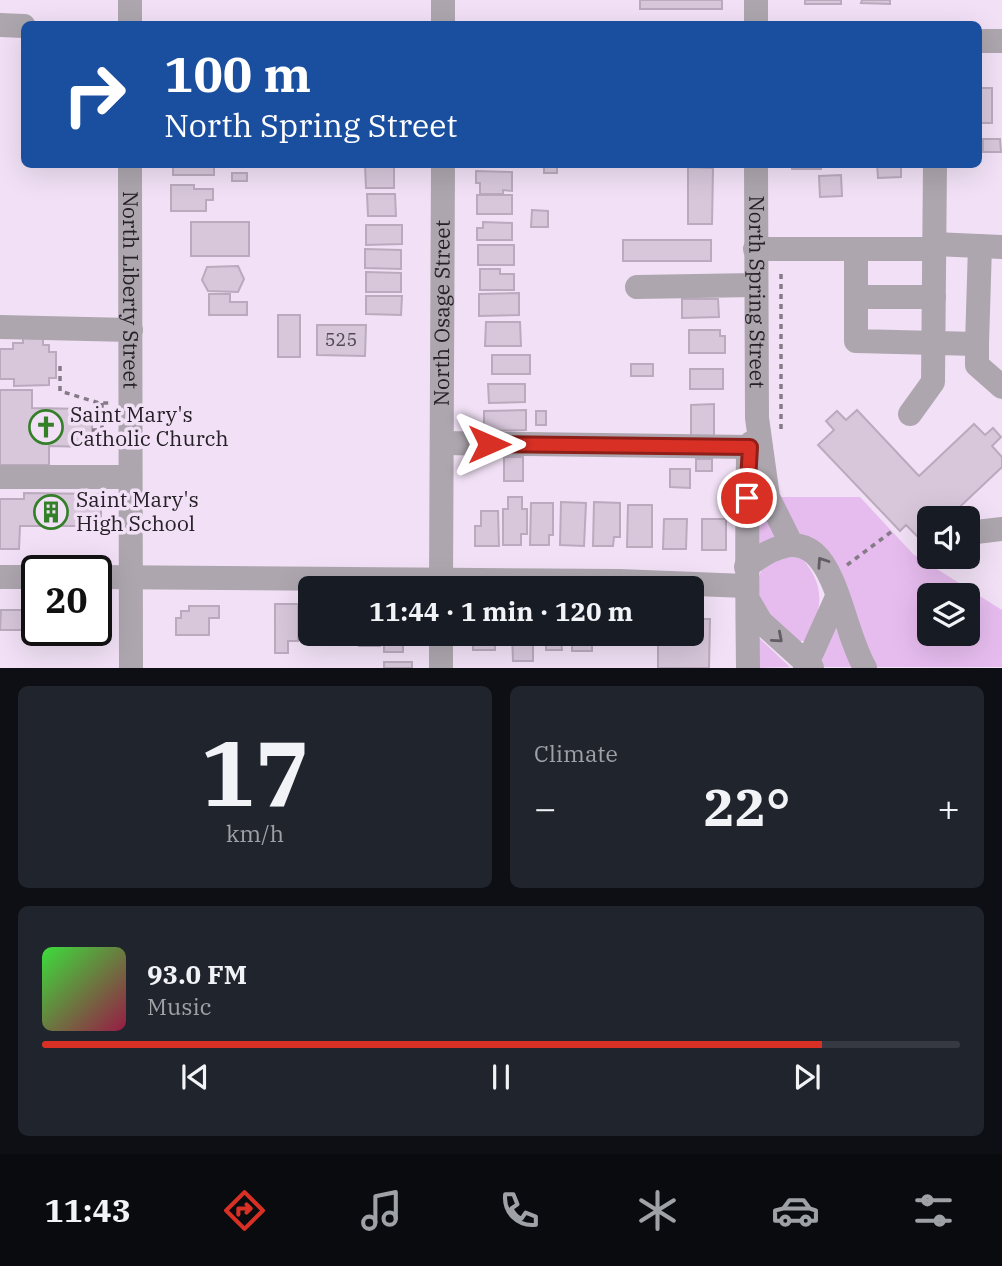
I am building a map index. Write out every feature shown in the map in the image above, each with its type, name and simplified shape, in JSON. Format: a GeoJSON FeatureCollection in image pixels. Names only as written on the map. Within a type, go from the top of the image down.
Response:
{"type":"FeatureCollection","features":[{"type":"Feature","properties":{"kind":"street"},"geometry":{"type":"LineString","coordinates":[[130,0],[130,21]]}},
{"type":"Feature","properties":{"kind":"street"},"geometry":{"type":"LineString","coordinates":[[443,0],[443,21]]}},
{"type":"Feature","properties":{"kind":"street"},"geometry":{"type":"LineString","coordinates":[[756,0],[756,21]]}},
{"type":"Feature","properties":{"kind":"street"},"geometry":{"type":"LineString","coordinates":[[0,25],[21,26]]}},
{"type":"Feature","properties":{"kind":"street"},"geometry":{"type":"LineString","coordinates":[[982,41],[1002,41]]}},
{"type":"Feature","properties":{"kind":"street","name":"North Liberty Street"},"geometry":{"type":"LineString","coordinates":[[130,168],[131,667]]}},
{"type":"Feature","properties":{"kind":"street","name":"North Osage Street"},"geometry":{"type":"LineString","coordinates":[[441,576],[443,168]]}},
{"type":"Feature","properties":{"kind":"street","name":"North Spring Street"},"geometry":{"type":"LineString","coordinates":[[756,168],[757,418],[768,498],[791,543]]}},
{"type":"Feature","properties":{"kind":"street"},"geometry":{"type":"LineString","coordinates":[[910,414],[933,382],[934,168]]}},
{"type":"Feature","properties":{"kind":"street"},"geometry":{"type":"LineString","coordinates":[[755,249],[991,247],[977,365],[1002,387]]}},
{"type":"Feature","properties":{"kind":"street"},"geometry":{"type":"LineString","coordinates":[[856,250],[856,341],[978,344]]}},
{"type":"Feature","properties":{"kind":"street"},"geometry":{"type":"LineString","coordinates":[[637,287],[755,285]]}},
{"type":"Feature","properties":{"kind":"street"},"geometry":{"type":"LineString","coordinates":[[856,297],[934,297]]}},
{"type":"Feature","properties":{"kind":"street"},"geometry":{"type":"LineString","coordinates":[[0,327],[131,330]]}},
{"type":"Feature","properties":{"kind":"street","name":"North Spring Street"},"geometry":{"type":"LineString","coordinates":[[748,667],[750,447],[757,418]]}},
{"type":"Feature","properties":{"kind":"street"},"geometry":{"type":"LineString","coordinates":[[442,443],[750,447]]}},
{"type":"Feature","properties":{"kind":"street"},"geometry":{"type":"LineString","coordinates":[[0,477],[130,477]]}},
{"type":"Feature","properties":{"kind":"street"},"geometry":{"type":"LineString","coordinates":[[980,532],[1002,529]]}},
{"type":"Feature","properties":{"kind":"street"},"geometry":{"type":"LineString","coordinates":[[747,586],[769,549],[791,543],[811,548],[822,558],[834,583],[865,667]]}},
{"type":"Feature","properties":{"kind":"street"},"geometry":{"type":"LineString","coordinates":[[0,577],[21,577]]}},
{"type":"Feature","properties":{"kind":"street"},"geometry":{"type":"LineString","coordinates":[[112,578],[298,581]]}},
{"type":"Feature","properties":{"kind":"street"},"geometry":{"type":"LineString","coordinates":[[704,586],[747,586]]}},
{"type":"Feature","properties":{"kind":"street"},"geometry":{"type":"LineString","coordinates":[[747,586],[761,622],[808,666],[837,597]]}},
{"type":"Feature","properties":{"kind":"street"},"geometry":{"type":"LineString","coordinates":[[441,646],[441,667]]}},
{"type":"Feature","properties":{"kind":"path"},"geometry":{"type":"LineString","coordinates":[[781,257],[781,430]]}},
{"type":"Feature","properties":{"kind":"path"},"geometry":{"type":"LineString","coordinates":[[60,366],[60,391],[109,403]]}},
{"type":"Feature","properties":{"kind":"path"},"geometry":{"type":"LineString","coordinates":[[102,403],[102,446]]}},
{"type":"Feature","properties":{"kind":"path"},"geometry":{"type":"LineString","coordinates":[[92,430],[102,430]]}},
{"type":"Feature","properties":{"kind":"path"},"geometry":{"type":"LineString","coordinates":[[840,557],[847,566],[895,529]]}},
{"type":"Feature","properties":{"kind":"shaded area"},"geometry":{"type":"Polygon","coordinates":[[[777,497],[860,497],[917,557],[917,569],[937,569],[959,583],[917,583],[917,646],[980,646],[980,596],[1002,610],[1002,667],[876,667],[804,537],[794,529],[777,497]]]}},
{"type":"Feature","properties":{"kind":"shaded area"},"geometry":{"type":"Polygon","coordinates":[[[757,498],[778,537],[758,548],[757,498]]]}},
{"type":"Feature","properties":{"kind":"shaded area"},"geometry":{"type":"Polygon","coordinates":[[[801,557],[815,578],[818,608],[811,630],[804,641],[789,641],[762,603],[758,594],[758,583],[767,559],[801,557]]]}},
{"type":"Feature","properties":{"kind":"shaded area"},"geometry":{"type":"Polygon","coordinates":[[[834,625],[854,667],[820,665],[834,625]]]}},
{"type":"Feature","properties":{"kind":"shaded area"},"geometry":{"type":"Polygon","coordinates":[[[757,636],[790,667],[754,668],[757,636]]]}},
{"type":"Feature","properties":{"kind":"building"},"geometry":{"type":"Polygon","coordinates":[[[640,0],[722,0],[722,9],[640,9],[640,0]]]}},
{"type":"Feature","properties":{"kind":"building"},"geometry":{"type":"Polygon","coordinates":[[[805,0],[841,0],[841,4],[805,4],[805,0]]]}},
{"type":"Feature","properties":{"kind":"building"},"geometry":{"type":"Polygon","coordinates":[[[862,0],[890,0],[890,4],[861,3],[862,0]]]}},
{"type":"Feature","properties":{"kind":"building"},"geometry":{"type":"Polygon","coordinates":[[[982,88],[992,88],[992,123],[982,123],[982,88]]]}},
{"type":"Feature","properties":{"kind":"building"},"geometry":{"type":"Polygon","coordinates":[[[983,139],[1000,139],[1001,152],[983,152],[983,139]]]}},
{"type":"Feature","properties":{"kind":"building"},"geometry":{"type":"Polygon","coordinates":[[[173,168],[214,168],[214,175],[173,175],[173,168]]]}},
{"type":"Feature","properties":{"kind":"building"},"geometry":{"type":"Polygon","coordinates":[[[365,168],[394,168],[394,188],[366,188],[365,168]]]}},
{"type":"Feature","properties":{"kind":"building"},"geometry":{"type":"Polygon","coordinates":[[[544,168],[557,168],[557,173],[544,173],[544,168]]]}},
{"type":"Feature","properties":{"kind":"building"},"geometry":{"type":"Polygon","coordinates":[[[688,168],[713,168],[712,224],[688,224],[688,168]]]}},
{"type":"Feature","properties":{"kind":"building"},"geometry":{"type":"Polygon","coordinates":[[[877,168],[901,168],[901,177],[878,178],[877,168]]]}},
{"type":"Feature","properties":{"kind":"building"},"geometry":{"type":"Polygon","coordinates":[[[476,171],[512,172],[512,191],[503,190],[503,194],[480,194],[476,171]]]}},
{"type":"Feature","properties":{"kind":"building"},"geometry":{"type":"Polygon","coordinates":[[[232,173],[247,173],[247,181],[232,181],[232,173]]]}},
{"type":"Feature","properties":{"kind":"building"},"geometry":{"type":"Polygon","coordinates":[[[841,175],[842,196],[820,197],[819,176],[841,175]]]}},
{"type":"Feature","properties":{"kind":"building"},"geometry":{"type":"Polygon","coordinates":[[[171,185],[194,185],[194,189],[213,189],[213,200],[206,200],[206,211],[171,211],[171,185]]]}},
{"type":"Feature","properties":{"kind":"building"},"geometry":{"type":"Polygon","coordinates":[[[367,194],[395,194],[396,216],[368,216],[367,194]]]}},
{"type":"Feature","properties":{"kind":"building"},"geometry":{"type":"Polygon","coordinates":[[[477,195],[512,195],[512,214],[477,214],[477,195]]]}},
{"type":"Feature","properties":{"kind":"building"},"geometry":{"type":"Polygon","coordinates":[[[532,210],[548,211],[548,227],[531,227],[532,210]]]}},
{"type":"Feature","properties":{"kind":"building"},"geometry":{"type":"Polygon","coordinates":[[[191,222],[249,222],[249,256],[191,256],[191,222]]]}},
{"type":"Feature","properties":{"kind":"building"},"geometry":{"type":"Polygon","coordinates":[[[483,222],[512,223],[512,240],[477,240],[477,228],[483,228],[483,222]]]}},
{"type":"Feature","properties":{"kind":"building"},"geometry":{"type":"Polygon","coordinates":[[[366,225],[402,225],[402,244],[366,245],[366,225]]]}},
{"type":"Feature","properties":{"kind":"building"},"geometry":{"type":"Polygon","coordinates":[[[623,240],[711,240],[711,261],[623,261],[623,240]]]}},
{"type":"Feature","properties":{"kind":"building"},"geometry":{"type":"Polygon","coordinates":[[[478,245],[514,245],[514,265],[478,265],[478,245]]]}},
{"type":"Feature","properties":{"kind":"building"},"geometry":{"type":"Polygon","coordinates":[[[365,249],[401,250],[401,269],[365,268],[365,249]]]}},
{"type":"Feature","properties":{"kind":"building"},"geometry":{"type":"Polygon","coordinates":[[[238,266],[244,279],[238,292],[208,291],[202,280],[207,267],[238,266]]]}},
{"type":"Feature","properties":{"kind":"building"},"geometry":{"type":"Polygon","coordinates":[[[480,269],[500,269],[500,274],[514,274],[514,290],[480,290],[480,269]]]}},
{"type":"Feature","properties":{"kind":"building"},"geometry":{"type":"Polygon","coordinates":[[[366,272],[401,273],[401,292],[366,292],[366,272]]]}},
{"type":"Feature","properties":{"kind":"building"},"geometry":{"type":"Polygon","coordinates":[[[519,293],[519,315],[479,316],[479,294],[519,293]]]}},
{"type":"Feature","properties":{"kind":"building"},"geometry":{"type":"Polygon","coordinates":[[[209,294],[230,294],[230,302],[247,302],[247,315],[209,315],[209,294]]]}},
{"type":"Feature","properties":{"kind":"building"},"geometry":{"type":"Polygon","coordinates":[[[366,296],[402,296],[401,315],[366,314],[366,296]]]}},
{"type":"Feature","properties":{"kind":"building"},"geometry":{"type":"Polygon","coordinates":[[[682,299],[718,299],[719,317],[682,318],[682,299]]]}},
{"type":"Feature","properties":{"kind":"building"},"geometry":{"type":"Polygon","coordinates":[[[278,315],[300,315],[300,357],[278,357],[278,315]]]}},
{"type":"Feature","properties":{"kind":"building"},"geometry":{"type":"Polygon","coordinates":[[[486,322],[520,322],[521,346],[485,346],[486,322]]]}},
{"type":"Feature","properties":{"kind":"building"},"geometry":{"type":"Polygon","coordinates":[[[317,325],[366,325],[365,356],[317,355],[317,325]]]}},
{"type":"Feature","properties":{"kind":"building"},"geometry":{"type":"Polygon","coordinates":[[[689,330],[720,330],[720,336],[725,336],[725,353],[689,353],[689,330]]]}},
{"type":"Feature","properties":{"kind":"building"},"geometry":{"type":"Polygon","coordinates":[[[23,335],[43,336],[43,345],[49,345],[49,352],[56,352],[56,378],[49,378],[49,385],[14,386],[14,379],[0,379],[0,349],[13,349],[13,343],[23,343],[23,335]]]}},
{"type":"Feature","properties":{"kind":"building"},"geometry":{"type":"Polygon","coordinates":[[[492,355],[530,355],[530,374],[492,374],[492,355]]]}},
{"type":"Feature","properties":{"kind":"building"},"geometry":{"type":"Polygon","coordinates":[[[631,364],[653,364],[653,376],[631,376],[631,364]]]}},
{"type":"Feature","properties":{"kind":"building"},"geometry":{"type":"Polygon","coordinates":[[[690,369],[723,369],[723,389],[690,389],[690,369]]]}},
{"type":"Feature","properties":{"kind":"building"},"geometry":{"type":"Polygon","coordinates":[[[488,384],[525,384],[525,402],[489,403],[488,384]]]}},
{"type":"Feature","properties":{"kind":"building","name":"Saint Mary's Catholic Church"},"geometry":{"type":"Polygon","coordinates":[[[0,390],[32,390],[32,408],[88,409],[92,437],[88,437],[88,447],[49,446],[49,465],[0,465],[0,390]]]}},
{"type":"Feature","properties":{"kind":"building"},"geometry":{"type":"Polygon","coordinates":[[[714,404],[714,437],[691,437],[691,405],[714,404]]]}},
{"type":"Feature","properties":{"kind":"building"},"geometry":{"type":"Polygon","coordinates":[[[526,410],[526,430],[484,431],[484,411],[526,410]]]}},
{"type":"Feature","properties":{"kind":"building"},"geometry":{"type":"Polygon","coordinates":[[[857,410],[919,476],[974,424],[985,435],[993,428],[1001,437],[992,446],[1002,457],[1002,467],[961,506],[917,506],[917,536],[906,525],[900,531],[818,445],[834,430],[826,421],[837,411],[846,420],[857,410]]]}},
{"type":"Feature","properties":{"kind":"building"},"geometry":{"type":"Polygon","coordinates":[[[536,411],[546,411],[546,425],[536,425],[536,411]]]}},
{"type":"Feature","properties":{"kind":"building"},"geometry":{"type":"Polygon","coordinates":[[[504,457],[523,457],[523,481],[504,481],[504,457]]]}},
{"type":"Feature","properties":{"kind":"building"},"geometry":{"type":"Polygon","coordinates":[[[696,459],[712,459],[712,471],[696,471],[696,459]]]}},
{"type":"Feature","properties":{"kind":"building"},"geometry":{"type":"Polygon","coordinates":[[[670,469],[690,469],[690,488],[670,487],[670,469]]]}},
{"type":"Feature","properties":{"kind":"building","name":"Saint Mary's High School"},"geometry":{"type":"Polygon","coordinates":[[[24,493],[101,494],[101,526],[20,526],[19,549],[0,549],[0,499],[24,499],[24,493]]]}},
{"type":"Feature","properties":{"kind":"building"},"geometry":{"type":"Polygon","coordinates":[[[508,497],[522,497],[522,509],[527,509],[527,534],[521,534],[521,545],[503,545],[503,509],[508,509],[508,497]]]}},
{"type":"Feature","properties":{"kind":"building"},"geometry":{"type":"Polygon","coordinates":[[[561,502],[586,503],[584,546],[560,545],[561,502]]]}},
{"type":"Feature","properties":{"kind":"building"},"geometry":{"type":"Polygon","coordinates":[[[594,502],[620,503],[620,537],[614,537],[613,546],[593,546],[594,502]]]}},
{"type":"Feature","properties":{"kind":"building"},"geometry":{"type":"Polygon","coordinates":[[[531,503],[553,503],[553,535],[549,535],[549,545],[530,545],[531,503]]]}},
{"type":"Feature","properties":{"kind":"building"},"geometry":{"type":"Polygon","coordinates":[[[628,505],[652,505],[652,547],[627,547],[628,505]]]}},
{"type":"Feature","properties":{"kind":"building"},"geometry":{"type":"Polygon","coordinates":[[[481,511],[498,511],[499,546],[475,546],[475,526],[481,526],[481,511]]]}},
{"type":"Feature","properties":{"kind":"building"},"geometry":{"type":"Polygon","coordinates":[[[664,519],[687,519],[686,549],[663,549],[664,519]]]}},
{"type":"Feature","properties":{"kind":"building"},"geometry":{"type":"Polygon","coordinates":[[[702,519],[726,519],[726,550],[702,550],[702,519]]]}},
{"type":"Feature","properties":{"kind":"building"},"geometry":{"type":"Polygon","coordinates":[[[275,604],[298,604],[298,641],[288,641],[288,653],[275,653],[275,604]]]}},
{"type":"Feature","properties":{"kind":"building"},"geometry":{"type":"Polygon","coordinates":[[[189,606],[219,606],[219,618],[209,618],[209,635],[176,635],[176,618],[181,618],[181,611],[189,611],[189,606]]]}},
{"type":"Feature","properties":{"kind":"building"},"geometry":{"type":"Polygon","coordinates":[[[1,610],[21,610],[21,630],[0,630],[1,610]]]}},
{"type":"Feature","properties":{"kind":"building"},"geometry":{"type":"Polygon","coordinates":[[[704,619],[710,619],[709,668],[658,668],[658,646],[704,646],[704,619]]]}},
{"type":"Feature","properties":{"kind":"building"},"geometry":{"type":"Polygon","coordinates":[[[384,646],[403,646],[403,652],[384,652],[384,646]]]}},
{"type":"Feature","properties":{"kind":"building"},"geometry":{"type":"Polygon","coordinates":[[[473,646],[495,646],[495,650],[473,650],[473,646]]]}},
{"type":"Feature","properties":{"kind":"building"},"geometry":{"type":"Polygon","coordinates":[[[512,646],[533,646],[533,661],[513,661],[512,646]]]}},
{"type":"Feature","properties":{"kind":"building"},"geometry":{"type":"Polygon","coordinates":[[[546,646],[562,646],[562,650],[546,650],[546,646]]]}},
{"type":"Feature","properties":{"kind":"building"},"geometry":{"type":"Polygon","coordinates":[[[572,646],[592,646],[592,651],[572,651],[572,646]]]}},
{"type":"Feature","properties":{"kind":"building"},"geometry":{"type":"Polygon","coordinates":[[[384,662],[412,662],[412,668],[384,668],[384,662]]]}},
{"type":"Feature","properties":{"kind":"place","name":"Saint Mary's Catholic Church"},"geometry":{"type":"Point","coordinates":[46,427]}},
{"type":"Feature","properties":{"kind":"place","name":"Saint Mary's High School"},"geometry":{"type":"Point","coordinates":[51,512]}},
{"type":"Feature","properties":{"kind":"route"},"geometry":{"type":"LineString","coordinates":[[489,444],[750,447],[747,498]]}}]}
